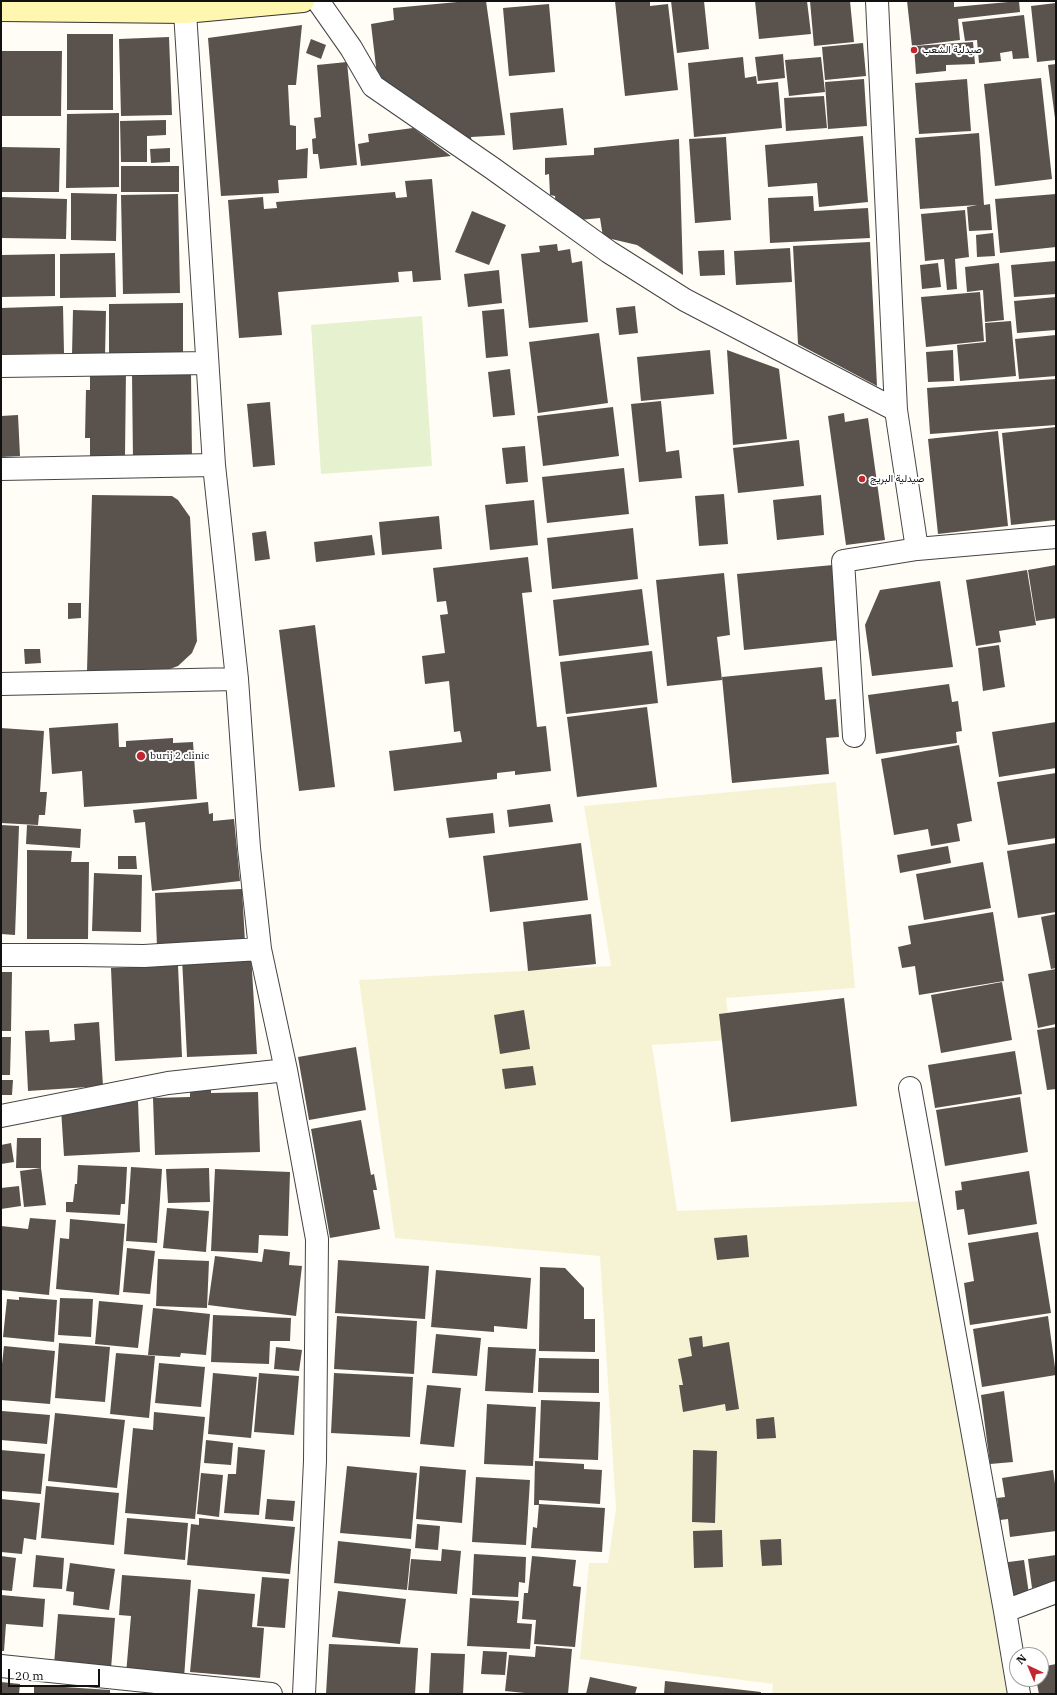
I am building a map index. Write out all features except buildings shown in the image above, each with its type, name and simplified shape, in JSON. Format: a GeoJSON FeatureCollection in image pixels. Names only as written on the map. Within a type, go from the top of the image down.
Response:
{"type":"FeatureCollection","features":[{"type":"Feature","properties":{"kind":"street"},"geometry":{"type":"LineString","coordinates":[[1,10],[182,6],[303,1]]}},
{"type":"Feature","properties":{"kind":"street"},"geometry":{"type":"LineString","coordinates":[[318,1],[351,48],[373,86],[492,168],[609,252],[679,296],[896,410]]}},
{"type":"Feature","properties":{"kind":"street"},"geometry":{"type":"LineString","coordinates":[[877,1],[896,410],[917,549]]}},
{"type":"Feature","properties":{"kind":"street"},"geometry":{"type":"LineString","coordinates":[[182,6],[206,363],[214,465],[237,679],[248,848],[260,949],[286,1070],[317,1239],[315,1461],[304,1694]]}},
{"type":"Feature","properties":{"kind":"street"},"geometry":{"type":"LineString","coordinates":[[1,366],[206,363]]}},
{"type":"Feature","properties":{"kind":"street"},"geometry":{"type":"LineString","coordinates":[[1,468],[214,465]]}},
{"type":"Feature","properties":{"kind":"street"},"geometry":{"type":"LineString","coordinates":[[854,736],[843,561],[917,549],[1056,537]]}},
{"type":"Feature","properties":{"kind":"street"},"geometry":{"type":"LineString","coordinates":[[1,684],[237,679]]}},
{"type":"Feature","properties":{"kind":"street"},"geometry":{"type":"LineString","coordinates":[[1,955],[78,954],[144,956],[260,949]]}},
{"type":"Feature","properties":{"kind":"street"},"geometry":{"type":"LineString","coordinates":[[1,1116],[168,1083],[286,1070]]}},
{"type":"Feature","properties":{"kind":"street"},"geometry":{"type":"LineString","coordinates":[[910,1088],[1019,1694]]}},
{"type":"Feature","properties":{"kind":"street"},"geometry":{"type":"LineString","coordinates":[[1005,1611],[1056,1592]]}},
{"type":"Feature","properties":{"kind":"street"},"geometry":{"type":"LineString","coordinates":[[1,1666],[271,1694]]}},
{"type":"Feature","properties":{"kind":"shaded area"},"geometry":{"type":"Polygon","coordinates":[[[836,782],[855,988],[726,998],[731,1040],[652,1045],[677,1211],[925,1201],[1009,1677],[1009,1687],[1011,1687],[1012,1694],[772,1694],[773,1684],[580,1659],[589,1563],[608,1563],[616,1509],[600,1256],[395,1238],[359,980],[611,966],[584,806],[836,782]]]}},
{"type":"Feature","properties":{"kind":"green space"},"geometry":{"type":"Polygon","coordinates":[[[422,316],[432,466],[321,474],[311,325],[422,316]]]}},
{"type":"Feature","properties":{"kind":"place","name":"صيدلية الشعب"},"geometry":{"type":"Point","coordinates":[914,50]}},
{"type":"Feature","properties":{"kind":"place","name":"صيدلية البريج"},"geometry":{"type":"Point","coordinates":[862,479]}},
{"type":"Feature","properties":{"kind":"place","name":"burij 2 clinic"},"geometry":{"type":"Point","coordinates":[141,756]}}]}
